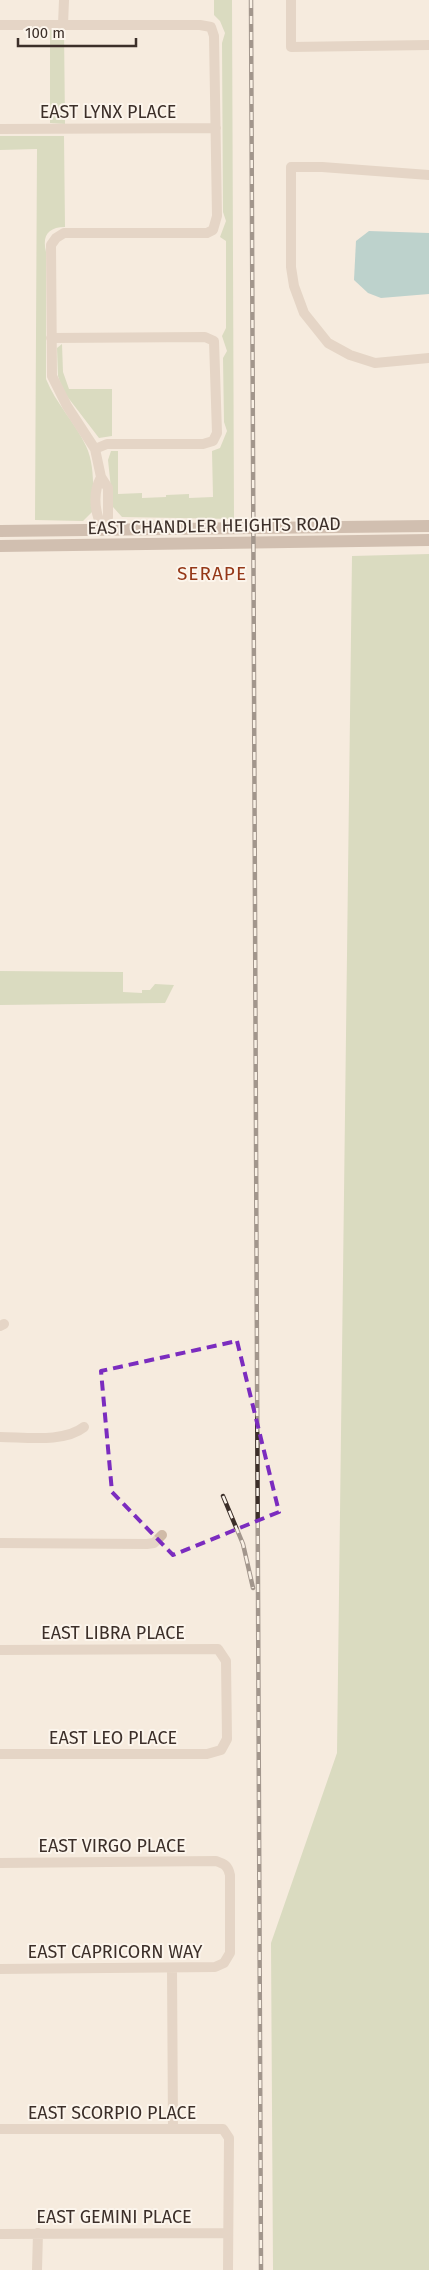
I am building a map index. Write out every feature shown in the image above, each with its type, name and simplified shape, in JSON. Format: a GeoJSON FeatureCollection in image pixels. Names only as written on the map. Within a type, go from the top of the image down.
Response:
{"type":"FeatureCollection","features":[{"type":"Feature","properties":{"kind":"main road","name":"EAST CHANDLER HEIGHTS ROAD"},"geometry":{"type":"LineString","coordinates":[[0,531],[429,526]]}},
{"type":"Feature","properties":{"kind":"main road"},"geometry":{"type":"LineString","coordinates":[[292,528],[292,542]]}},
{"type":"Feature","properties":{"kind":"main road","name":"EAST CHANDLER HEIGHTS ROAD"},"geometry":{"type":"LineString","coordinates":[[0,546],[429,540]]}},
{"type":"Feature","properties":{"kind":"street"},"geometry":{"type":"LineString","coordinates":[[63,25],[64,0]]}},
{"type":"Feature","properties":{"kind":"street"},"geometry":{"type":"LineString","coordinates":[[291,0],[292,46],[429,45]]}},
{"type":"Feature","properties":{"kind":"street"},"geometry":{"type":"LineString","coordinates":[[0,25],[211,27],[214,36],[217,216],[213,230],[208,233],[64,233],[56,238],[51,245],[52,376],[56,389],[96,449],[101,477],[96,487],[96,515],[103,530]]}},
{"type":"Feature","properties":{"kind":"street","name":"EAST LYNX PLACE"},"geometry":{"type":"LineString","coordinates":[[0,129],[216,128]]}},
{"type":"Feature","properties":{"kind":"street"},"geometry":{"type":"LineString","coordinates":[[429,175],[322,166],[291,167],[292,267],[294,286],[304,313],[328,343],[350,355],[374,363],[429,358]]}},
{"type":"Feature","properties":{"kind":"street"},"geometry":{"type":"LineString","coordinates":[[51,338],[205,337],[214,341],[217,433],[213,441],[203,444],[107,444],[96,449]]}},
{"type":"Feature","properties":{"kind":"street"},"geometry":{"type":"LineString","coordinates":[[0,1437],[64,1436],[76,1434],[84,1428]]}},
{"type":"Feature","properties":{"kind":"street"},"geometry":{"type":"LineString","coordinates":[[0,1543],[147,1544],[154,1543],[162,1535]]}},
{"type":"Feature","properties":{"kind":"street","name":"EAST LIBRA PLACE"},"geometry":{"type":"LineString","coordinates":[[0,1650],[218,1649],[226,1661],[227,1739],[223,1747]]}},
{"type":"Feature","properties":{"kind":"street","name":"EAST LEO PLACE"},"geometry":{"type":"LineString","coordinates":[[0,1754],[207,1754],[215,1753],[223,1747]]}},
{"type":"Feature","properties":{"kind":"street","name":"EAST VIRGO PLACE"},"geometry":{"type":"LineString","coordinates":[[0,1863],[216,1862],[224,1864],[229,1868],[230,1874],[230,1953],[227,1959]]}},
{"type":"Feature","properties":{"kind":"street","name":"EAST CAPRICORN WAY"},"geometry":{"type":"LineString","coordinates":[[0,1969],[215,1967],[227,1959]]}},
{"type":"Feature","properties":{"kind":"street"},"geometry":{"type":"LineString","coordinates":[[172,1968],[173,2129]]}},
{"type":"Feature","properties":{"kind":"street","name":"EAST SCORPIO PLACE"},"geometry":{"type":"LineString","coordinates":[[0,2129],[223,2129],[229,2138],[228,2233]]}},
{"type":"Feature","properties":{"kind":"street"},"geometry":{"type":"LineString","coordinates":[[38,2233],[38,2270]]}},
{"type":"Feature","properties":{"kind":"street"},"geometry":{"type":"LineString","coordinates":[[228,2233],[228,2270]]}},
{"type":"Feature","properties":{"kind":"street","name":"EAST GEMINI PLACE"},"geometry":{"type":"LineString","coordinates":[[0,2234],[228,2233]]}},
{"type":"Feature","properties":{"kind":"highlighted area"},"geometry":{"type":"Polygon","coordinates":[[[237,1341],[279,1512],[173,1555],[112,1492],[101,1371],[237,1341]]]}},
{"type":"Feature","properties":{"kind":"green space"},"geometry":{"type":"Polygon","coordinates":[[[214,0],[232,0],[234,519],[122,517],[113,507],[108,460],[111,451],[118,451],[118,494],[142,493],[142,498],[189,494],[189,498],[213,497],[212,451],[220,448],[227,431],[224,422],[223,358],[227,351],[222,336],[226,328],[226,241],[220,237],[226,221],[223,212],[222,43],[225,33],[220,21],[214,15],[214,0]]]}},
{"type":"Feature","properties":{"kind":"green space"},"geometry":{"type":"Polygon","coordinates":[[[50,29],[64,29],[65,124],[50,123],[50,29]]]}},
{"type":"Feature","properties":{"kind":"green space"},"geometry":{"type":"Polygon","coordinates":[[[0,136],[64,136],[65,227],[59,227],[50,231],[45,241],[46,379],[55,397],[82,437],[89,453],[93,477],[93,511],[83,521],[35,520],[37,149],[0,150],[0,136]]]}},
{"type":"Feature","properties":{"kind":"green space"},"geometry":{"type":"Polygon","coordinates":[[[62,344],[63,372],[69,389],[112,389],[112,436],[99,438],[63,391],[58,376],[57,348],[62,344]]]}},
{"type":"Feature","properties":{"kind":"green space"},"geometry":{"type":"Polygon","coordinates":[[[429,554],[429,2270],[273,2270],[271,1943],[337,1753],[352,556],[429,554]]]}},
{"type":"Feature","properties":{"kind":"green space"},"geometry":{"type":"Polygon","coordinates":[[[0,971],[123,972],[123,992],[142,993],[142,990],[150,990],[155,984],[174,985],[165,1003],[0,1005],[0,971]]]}},
{"type":"Feature","properties":{"kind":"water"},"geometry":{"type":"Polygon","coordinates":[[[369,231],[429,233],[429,294],[381,298],[368,293],[354,280],[356,241],[369,231]]]}},
{"type":"Feature","properties":{"kind":"railway"},"geometry":{"type":"LineString","coordinates":[[251,0],[261,2270]]}},
{"type":"Feature","properties":{"kind":"railway"},"geometry":{"type":"LineString","coordinates":[[223,1496],[243,1544],[253,1588]]}},
{"type":"Feature","properties":{"kind":"district","name":"SERAPE"},"geometry":{"type":"Point","coordinates":[212,573]}}]}
